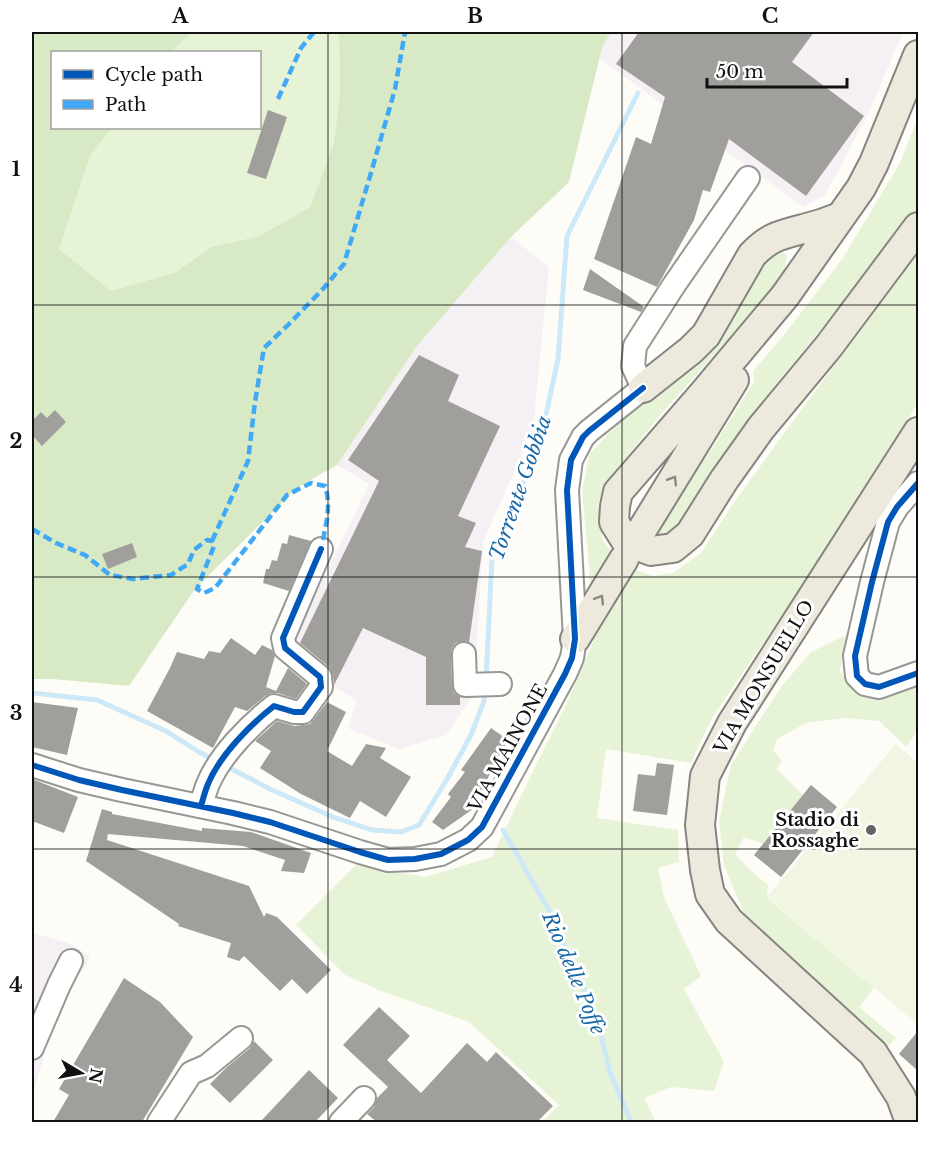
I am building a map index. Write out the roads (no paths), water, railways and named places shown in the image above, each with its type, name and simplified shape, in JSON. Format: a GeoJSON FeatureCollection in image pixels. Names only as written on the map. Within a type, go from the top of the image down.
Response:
{"type":"FeatureCollection","features":[{"type":"Feature","properties":{"kind":"main road"},"geometry":{"type":"LineString","coordinates":[[642,530],[788,292],[861,188],[874,163],[918,55]]}},
{"type":"Feature","properties":{"kind":"main road"},"geometry":{"type":"LineString","coordinates":[[643,388],[691,350],[706,335],[752,255],[769,240],[783,233],[824,224],[840,217]]}},
{"type":"Feature","properties":{"kind":"main road"},"geometry":{"type":"LineString","coordinates":[[788,292],[704,394],[618,492],[614,522],[626,541],[651,551],[672,548],[690,534],[724,480],[761,428],[829,346],[918,227]]}},
{"type":"Feature","properties":{"kind":"main road"},"geometry":{"type":"LineString","coordinates":[[783,233],[800,241],[813,256]]}},
{"type":"Feature","properties":{"kind":"main road","name":"VIA MONSUELLO"},"geometry":{"type":"LineString","coordinates":[[910,1122],[900,1097],[873,1053],[729,921],[710,894],[700,825],[705,776],[732,723],[918,432]]}},
{"type":"Feature","properties":{"kind":"main road"},"geometry":{"type":"LineString","coordinates":[[575,639],[624,559]]}},
{"type":"Feature","properties":{"kind":"street"},"geometry":{"type":"LineString","coordinates":[[643,388],[633,366],[635,346],[748,178]]}},
{"type":"Feature","properties":{"kind":"street","name":"VIA MAINONE"},"geometry":{"type":"LineString","coordinates":[[32,765],[79,780],[270,822],[388,860],[427,858],[452,849],[468,840],[482,827],[566,674],[572,658],[575,639],[567,490],[571,460],[583,437],[589,431],[643,388]]}},
{"type":"Feature","properties":{"kind":"street"},"geometry":{"type":"LineString","coordinates":[[918,483],[897,507],[888,522],[855,656],[857,676],[865,684],[879,687],[918,673]]}},
{"type":"Feature","properties":{"kind":"street"},"geometry":{"type":"LineString","coordinates":[[201,806],[209,782],[227,753],[257,719],[274,706],[294,712],[303,712],[321,687],[320,677],[285,648],[283,638],[321,549]]}},
{"type":"Feature","properties":{"kind":"street"},"geometry":{"type":"LineString","coordinates":[[464,654],[465,685],[500,684]]}},
{"type":"Feature","properties":{"kind":"street"},"geometry":{"type":"LineString","coordinates":[[32,1048],[71,962]]}},
{"type":"Feature","properties":{"kind":"street"},"geometry":{"type":"LineString","coordinates":[[159,1122],[191,1073],[207,1066],[241,1038]]}},
{"type":"Feature","properties":{"kind":"street"},"geometry":{"type":"LineString","coordinates":[[341,1122],[364,1098]]}},
{"type":"Feature","properties":{"kind":"waterway","name":"Torrente Gobbia"},"geometry":{"type":"LineString","coordinates":[[486,680],[492,558],[541,438],[558,359],[567,236],[638,93]]}},
{"type":"Feature","properties":{"kind":"waterway","name":"Torrente Gobbia"},"geometry":{"type":"LineString","coordinates":[[224,765],[272,790],[333,817],[372,830],[401,832],[419,825],[446,781],[471,735],[484,701],[485,690]]}},
{"type":"Feature","properties":{"kind":"waterway","name":"Torrente Gobbia"},"geometry":{"type":"LineString","coordinates":[[32,693],[97,700],[166,731],[216,761]]}},
{"type":"Feature","properties":{"kind":"waterway","name":"Rio delle Poffe"},"geometry":{"type":"LineString","coordinates":[[503,830],[550,912],[597,1020],[610,1072],[631,1122]]}},
{"type":"Feature","properties":{"kind":"place","name":"Stadio di Rossaghe"},"geometry":{"type":"Point","coordinates":[871,830]}}]}
